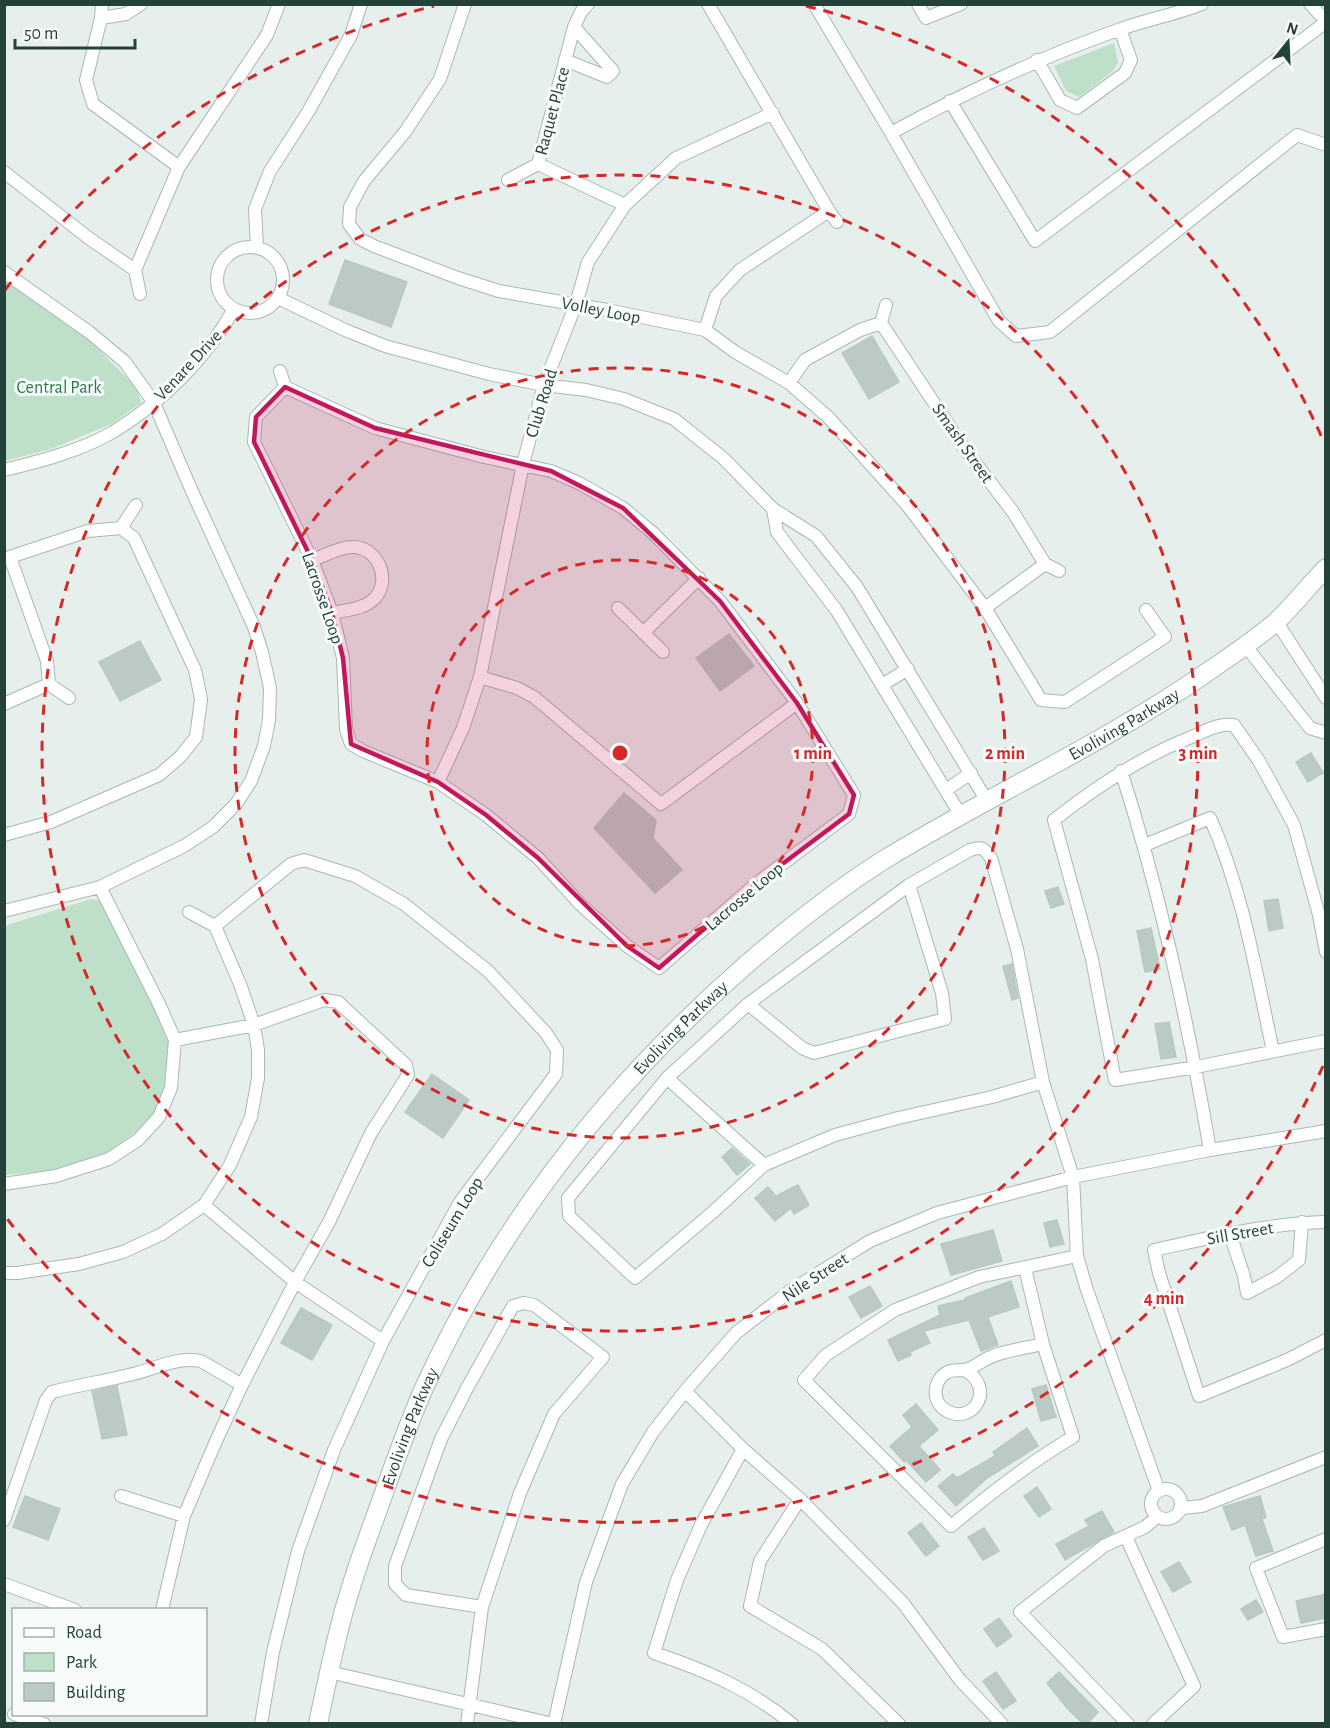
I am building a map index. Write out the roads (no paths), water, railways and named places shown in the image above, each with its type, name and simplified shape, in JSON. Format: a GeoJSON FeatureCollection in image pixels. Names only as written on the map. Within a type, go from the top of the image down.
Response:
{"type":"FeatureCollection","features":[{"type":"Feature","properties":{"kind":"street"},"geometry":{"type":"LineString","coordinates":[[102,4],[101,18],[86,80],[93,104],[179,167]]}},
{"type":"Feature","properties":{"kind":"street"},"geometry":{"type":"LineString","coordinates":[[101,18],[126,14],[141,4]]}},
{"type":"Feature","properties":{"kind":"street"},"geometry":{"type":"LineString","coordinates":[[140,294],[135,270],[179,167],[267,35],[279,4]]}},
{"type":"Feature","properties":{"kind":"street"},"geometry":{"type":"LineString","coordinates":[[257,247],[255,209],[270,171],[308,112],[351,36],[361,4]]}},
{"type":"Feature","properties":{"kind":"street","name":"Volley Loop"},"geometry":{"type":"LineString","coordinates":[[465,4],[440,79],[405,132],[364,182],[350,207],[349,224],[360,239],[458,278],[508,293],[705,330]]}},
{"type":"Feature","properties":{"kind":"street","name":"Raquet Place"},"geometry":{"type":"LineString","coordinates":[[588,4],[581,12],[574,27],[538,164],[625,205]]}},
{"type":"Feature","properties":{"kind":"street"},"geometry":{"type":"LineString","coordinates":[[708,4],[837,222]]}},
{"type":"Feature","properties":{"kind":"street"},"geometry":{"type":"LineString","coordinates":[[814,4],[999,321],[1016,336],[1050,332],[1297,135],[1326,145]]}},
{"type":"Feature","properties":{"kind":"street"},"geometry":{"type":"LineString","coordinates":[[918,4],[926,18],[961,4]]}},
{"type":"Feature","properties":{"kind":"street"},"geometry":{"type":"LineString","coordinates":[[891,133],[950,100],[1037,60],[1120,29],[1202,4]]}},
{"type":"Feature","properties":{"kind":"street"},"geometry":{"type":"LineString","coordinates":[[950,100],[1035,241],[1326,21],[1310,4]]}},
{"type":"Feature","properties":{"kind":"street"},"geometry":{"type":"LineString","coordinates":[[565,60],[607,77],[612,70],[574,27]]}},
{"type":"Feature","properties":{"kind":"street"},"geometry":{"type":"LineString","coordinates":[[1037,60],[1060,100],[1077,108],[1125,73],[1131,60],[1120,29]]}},
{"type":"Feature","properties":{"kind":"street","name":"Club Road"},"geometry":{"type":"LineString","coordinates":[[438,782],[463,728],[480,677],[524,464],[544,385],[576,304],[588,262],[625,205],[676,158],[773,113]]}},
{"type":"Feature","properties":{"kind":"street"},"geometry":{"type":"LineString","coordinates":[[508,180],[538,164]]}},
{"type":"Feature","properties":{"kind":"street"},"geometry":{"type":"LineString","coordinates":[[4,172],[135,270]]}},
{"type":"Feature","properties":{"kind":"street"},"geometry":{"type":"LineString","coordinates":[[829,211],[740,270],[716,296],[705,330],[735,352],[789,383],[828,417],[907,505],[985,608],[1041,700],[1065,702],[1165,637],[1146,610]]}},
{"type":"Feature","properties":{"kind":"street"},"geometry":{"type":"LineString","coordinates":[[257,247],[267,251],[281,267],[282,288],[278,298],[272,305],[254,313],[234,309],[220,294],[217,273],[220,264],[236,249],[257,247]]}},
{"type":"Feature","properties":{"kind":"street"},"geometry":{"type":"LineString","coordinates":[[4,272],[89,332],[125,362],[154,403],[254,627],[270,688],[269,720],[264,746],[251,781],[236,804],[213,827],[184,846],[100,887],[4,911]]}},
{"type":"Feature","properties":{"kind":"street"},"geometry":{"type":"LineString","coordinates":[[278,298],[385,346],[456,366],[624,399],[674,419],[723,458],[773,509],[794,520],[816,536],[857,587],[987,801]]}},
{"type":"Feature","properties":{"kind":"street"},"geometry":{"type":"LineString","coordinates":[[789,383],[805,360],[860,330],[881,323],[886,305]]}},
{"type":"Feature","properties":{"kind":"street","name":"Venare Drive"},"geometry":{"type":"LineString","coordinates":[[4,470],[51,458],[94,441],[112,432],[154,403],[189,370],[220,334],[234,309]]}},
{"type":"Feature","properties":{"kind":"street","name":"Smash Street"},"geometry":{"type":"LineString","coordinates":[[881,323],[964,448],[1012,512],[1045,564]]}},
{"type":"Feature","properties":{"kind":"street"},"geometry":{"type":"LineString","coordinates":[[280,371],[285,387]]}},
{"type":"Feature","properties":{"kind":"street","name":"Lacrosse Loop"},"geometry":{"type":"LineString","coordinates":[[285,387],[375,428],[484,458],[551,471],[579,483],[623,508],[653,533],[720,601],[797,703],[854,795],[849,814],[757,883],[659,968],[627,946],[580,904],[538,858],[486,815],[438,782],[351,744],[346,729],[343,658],[332,613],[312,560],[254,442],[256,417],[285,387]]}},
{"type":"Feature","properties":{"kind":"street"},"geometry":{"type":"LineString","coordinates":[[121,528],[136,505]]}},
{"type":"Feature","properties":{"kind":"street"},"geometry":{"type":"LineString","coordinates":[[773,509],[777,532],[837,611],[960,814]]}},
{"type":"Feature","properties":{"kind":"street"},"geometry":{"type":"LineString","coordinates":[[4,836],[51,822],[159,775],[180,757],[196,737],[201,699],[195,670],[134,538],[121,528],[88,531],[7,558],[47,661],[49,684]]}},
{"type":"Feature","properties":{"kind":"street"},"geometry":{"type":"LineString","coordinates":[[312,560],[353,547],[370,552],[381,565],[383,582],[376,598],[361,607],[332,613]]}},
{"type":"Feature","properties":{"kind":"street"},"geometry":{"type":"LineString","coordinates":[[985,608],[1045,564],[1059,571]]}},
{"type":"Feature","properties":{"kind":"street","name":"Evoliving Parkway"},"geometry":{"type":"LineString","coordinates":[[318,1724],[342,1619],[362,1556],[395,1462],[425,1387],[475,1290],[526,1207],[622,1086],[704,1002],[792,925],[883,861],[960,814],[1094,742],[1174,695],[1276,621],[1326,567]]}},
{"type":"Feature","properties":{"kind":"street"},"geometry":{"type":"LineString","coordinates":[[644,633],[699,578]]}},
{"type":"Feature","properties":{"kind":"street"},"geometry":{"type":"LineString","coordinates":[[618,608],[663,652]]}},
{"type":"Feature","properties":{"kind":"street"},"geometry":{"type":"LineString","coordinates":[[1276,621],[1324,695]]}},
{"type":"Feature","properties":{"kind":"street"},"geometry":{"type":"LineString","coordinates":[[1245,645],[1310,728],[1326,733]]}},
{"type":"Feature","properties":{"kind":"street"},"geometry":{"type":"LineString","coordinates":[[882,685],[908,669]]}},
{"type":"Feature","properties":{"kind":"street"},"geometry":{"type":"LineString","coordinates":[[480,677],[517,688],[534,698],[661,804],[797,703]]}},
{"type":"Feature","properties":{"kind":"street"},"geometry":{"type":"LineString","coordinates":[[49,684],[69,698]]}},
{"type":"Feature","properties":{"kind":"street"},"geometry":{"type":"LineString","coordinates":[[4,704],[49,684]]}},
{"type":"Feature","properties":{"kind":"street"},"geometry":{"type":"LineString","coordinates":[[1326,952],[1319,915],[1294,825],[1258,761],[1234,725],[1223,724],[1166,746],[1121,771],[1054,820],[1092,959],[1115,1080],[1196,1067],[1326,1041]]}},
{"type":"Feature","properties":{"kind":"street"},"geometry":{"type":"LineString","coordinates":[[1121,771],[1144,845],[1196,1067],[1210,1150]]}},
{"type":"Feature","properties":{"kind":"street"},"geometry":{"type":"LineString","coordinates":[[946,790],[971,773]]}},
{"type":"Feature","properties":{"kind":"street"},"geometry":{"type":"LineString","coordinates":[[1144,845],[1210,818],[1219,837],[1247,929],[1273,1051]]}},
{"type":"Feature","properties":{"kind":"street"},"geometry":{"type":"LineString","coordinates":[[1044,1082],[835,1135],[764,1165],[635,1278],[569,1216],[568,1198],[667,1078],[747,1004],[909,885],[980,846],[991,858],[1017,949],[1044,1082],[1073,1178],[1077,1256],[1159,1491]]}},
{"type":"Feature","properties":{"kind":"street","name":"Coliseum Loop"},"geometry":{"type":"LineString","coordinates":[[215,926],[291,864],[304,860],[355,876],[404,904],[488,971],[546,1034],[557,1050],[556,1074],[460,1202],[383,1341],[334,1450],[298,1551],[273,1652],[261,1724]]}},
{"type":"Feature","properties":{"kind":"street"},"geometry":{"type":"LineString","coordinates":[[747,1004],[802,1048],[814,1053],[945,1019],[942,993],[909,885]]}},
{"type":"Feature","properties":{"kind":"street"},"geometry":{"type":"LineString","coordinates":[[4,1184],[56,1176],[109,1159],[138,1140],[159,1117],[171,1088],[175,1040],[100,887]]}},
{"type":"Feature","properties":{"kind":"street"},"geometry":{"type":"LineString","coordinates":[[4,1273],[79,1264],[123,1252],[162,1234],[204,1205],[230,1166],[251,1117],[258,1078],[258,1050],[254,1025],[240,984],[215,926],[189,912]]}},
{"type":"Feature","properties":{"kind":"street"},"geometry":{"type":"LineString","coordinates":[[162,1608],[184,1516],[242,1385],[329,1222],[371,1133],[408,1076],[406,1065],[338,1002],[324,1000],[254,1025],[175,1040]]}},
{"type":"Feature","properties":{"kind":"street"},"geometry":{"type":"LineString","coordinates":[[667,1078],[764,1165]]}},
{"type":"Feature","properties":{"kind":"street","name":"Nile Street"},"geometry":{"type":"LineString","coordinates":[[554,1724],[586,1582],[622,1484],[652,1432],[684,1391],[736,1333],[790,1290],[870,1241],[937,1213],[1073,1178],[1210,1150],[1326,1131]]}},
{"type":"Feature","properties":{"kind":"street"},"geometry":{"type":"LineString","coordinates":[[204,1205],[295,1282],[383,1341]]}},
{"type":"Feature","properties":{"kind":"street"},"geometry":{"type":"LineString","coordinates":[[1230,1234],[1244,1276],[1247,1293],[1277,1277],[1299,1260],[1302,1222]]}},
{"type":"Feature","properties":{"kind":"street","name":"Sill Street"},"geometry":{"type":"LineString","coordinates":[[1326,1222],[1302,1222],[1154,1250],[1159,1273],[1199,1396],[1287,1360],[1326,1340]]}},
{"type":"Feature","properties":{"kind":"street"},"geometry":{"type":"LineString","coordinates":[[1025,1268],[1043,1344],[1073,1437],[1023,1468],[951,1526],[804,1380],[826,1355],[896,1310],[979,1277],[1077,1256]]}},
{"type":"Feature","properties":{"kind":"street"},"geometry":{"type":"LineString","coordinates":[[467,1724],[482,1607],[520,1493],[554,1414],[603,1357],[534,1305],[524,1303],[513,1306],[441,1439],[394,1566],[395,1584],[406,1595],[482,1607]]}},
{"type":"Feature","properties":{"kind":"street"},"geometry":{"type":"LineString","coordinates":[[965,1370],[993,1356],[1043,1344]]}},
{"type":"Feature","properties":{"kind":"street"},"geometry":{"type":"LineString","coordinates":[[4,1520],[46,1400],[51,1392],[132,1375],[181,1360],[201,1361],[242,1385]]}},
{"type":"Feature","properties":{"kind":"street"},"geometry":{"type":"LineString","coordinates":[[684,1391],[743,1449],[800,1500],[903,1603],[960,1680],[1002,1724]]}},
{"type":"Feature","properties":{"kind":"street"},"geometry":{"type":"LineString","coordinates":[[743,1449],[700,1525],[677,1580],[654,1653],[699,1668],[741,1688],[773,1708],[792,1724]]}},
{"type":"Feature","properties":{"kind":"street"},"geometry":{"type":"LineString","coordinates":[[1182,1508],[1202,1506],[1326,1457]]}},
{"type":"Feature","properties":{"kind":"street"},"geometry":{"type":"LineString","coordinates":[[1168,1489],[1176,1492],[1181,1499],[1182,1508],[1172,1519],[1164,1520],[1152,1511],[1150,1503],[1159,1491],[1168,1489]]}},
{"type":"Feature","properties":{"kind":"street"},"geometry":{"type":"LineString","coordinates":[[121,1496],[184,1516]]}},
{"type":"Feature","properties":{"kind":"street"},"geometry":{"type":"LineString","coordinates":[[800,1500],[760,1561],[750,1606],[822,1649],[899,1724]]}},
{"type":"Feature","properties":{"kind":"street"},"geometry":{"type":"LineString","coordinates":[[1128,1724],[1020,1612],[1104,1546],[1145,1527],[1157,1517]]}},
{"type":"Feature","properties":{"kind":"street"},"geometry":{"type":"LineString","coordinates":[[1126,1537],[1194,1686],[1154,1724]]}},
{"type":"Feature","properties":{"kind":"street"},"geometry":{"type":"LineString","coordinates":[[1326,1539],[1256,1568],[1283,1638],[1326,1629]]}},
{"type":"Feature","properties":{"kind":"street"},"geometry":{"type":"LineString","coordinates":[[4,1584],[70,1608]]}},
{"type":"Feature","properties":{"kind":"street"},"geometry":{"type":"LineString","coordinates":[[329,1671],[554,1724]]}},
{"type":"Feature","properties":{"kind":"street"},"geometry":{"type":"LineString","coordinates":[[20,1716],[44,1724]]}},
{"type":"Feature","properties":{"kind":"park label","name":"Central Park"},"geometry":{"type":"Point","coordinates":[59,387]}}]}
